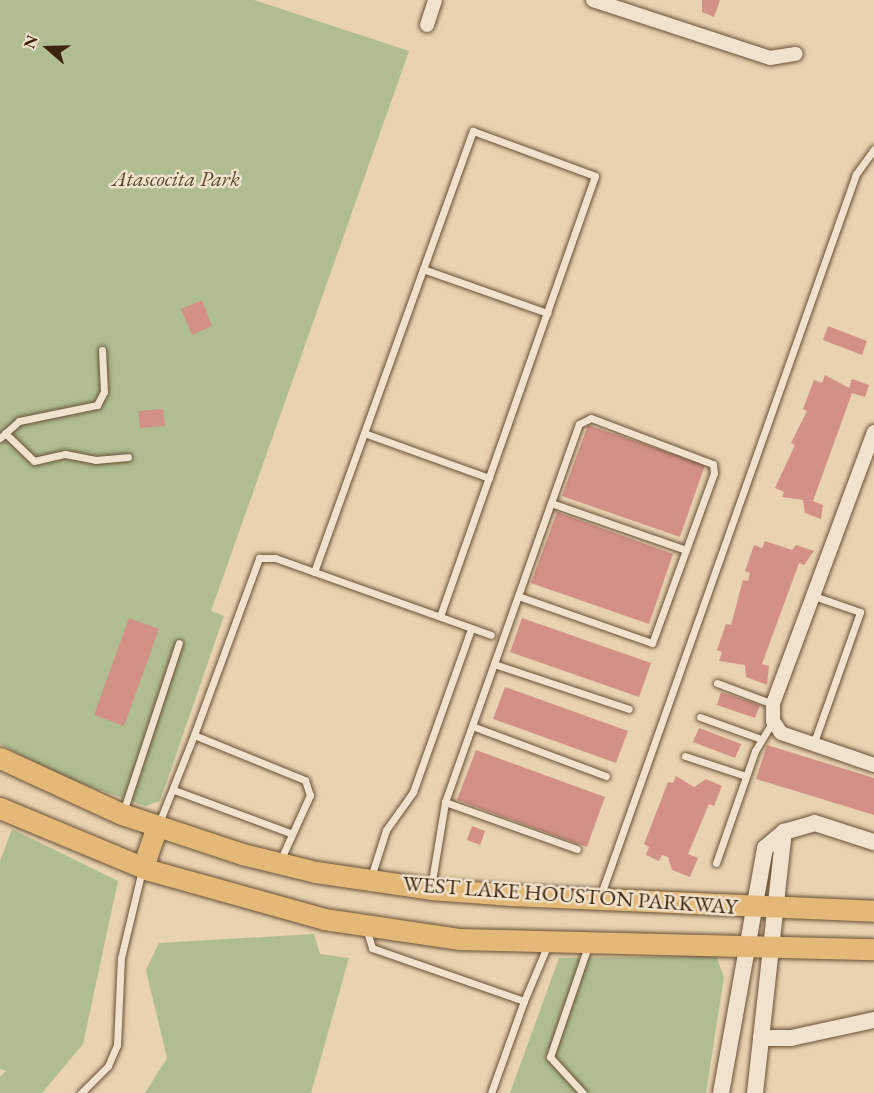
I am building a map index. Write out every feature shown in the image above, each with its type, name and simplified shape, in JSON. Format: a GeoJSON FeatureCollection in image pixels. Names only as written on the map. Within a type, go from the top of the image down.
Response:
{"type":"FeatureCollection","features":[{"type":"Feature","properties":{"kind":"main road","name":"WEST LAKE HOUSTON PARKWAY"},"geometry":{"type":"LineString","coordinates":[[0,758],[122,814],[157,826],[279,863],[370,880],[431,889],[777,908],[874,911]]}},
{"type":"Feature","properties":{"kind":"main road","name":"WEST LAKE HOUSTON PARKWAY"},"geometry":{"type":"LineString","coordinates":[[0,808],[143,867],[274,908],[366,926],[459,939],[589,944],[874,949]]}},
{"type":"Feature","properties":{"kind":"main road"},"geometry":{"type":"LineString","coordinates":[[143,867],[157,826]]}},
{"type":"Feature","properties":{"kind":"street"},"geometry":{"type":"LineString","coordinates":[[427,25],[435,0]]}},
{"type":"Feature","properties":{"kind":"street"},"geometry":{"type":"LineString","coordinates":[[593,0],[770,58],[796,54]]}},
{"type":"Feature","properties":{"kind":"street"},"geometry":{"type":"LineString","coordinates":[[874,432],[773,704],[772,721],[780,733],[874,765]]}},
{"type":"Feature","properties":{"kind":"street"},"geometry":{"type":"LineString","coordinates":[[721,1093],[751,906],[765,848],[784,832],[815,823],[874,842]]}},
{"type":"Feature","properties":{"kind":"street"},"geometry":{"type":"LineString","coordinates":[[755,1093],[784,832]]}},
{"type":"Feature","properties":{"kind":"street"},"geometry":{"type":"LineString","coordinates":[[760,1038],[791,1038],[874,1020]]}},
{"type":"Feature","properties":{"kind":"lane"},"geometry":{"type":"LineString","coordinates":[[314,572],[473,131],[596,176],[440,617]]}},
{"type":"Feature","properties":{"kind":"lane"},"geometry":{"type":"LineString","coordinates":[[600,898],[856,174],[874,149]]}},
{"type":"Feature","properties":{"kind":"lane"},"geometry":{"type":"LineString","coordinates":[[423,269],[547,313]]}},
{"type":"Feature","properties":{"kind":"lane"},"geometry":{"type":"LineString","coordinates":[[102,350],[104,392],[97,405],[19,421],[3,436],[34,461],[65,454],[95,460],[128,457]]}},
{"type":"Feature","properties":{"kind":"lane"},"geometry":{"type":"LineString","coordinates":[[431,889],[445,802],[494,664],[518,596],[579,424],[591,418],[713,464],[714,473],[652,643],[518,596]]}},
{"type":"Feature","properties":{"kind":"lane"},"geometry":{"type":"LineString","coordinates":[[364,433],[489,478]]}},
{"type":"Feature","properties":{"kind":"lane"},"geometry":{"type":"LineString","coordinates":[[551,503],[686,550]]}},
{"type":"Feature","properties":{"kind":"lane"},"geometry":{"type":"LineString","coordinates":[[157,826],[174,790],[259,558],[275,558],[491,635]]}},
{"type":"Feature","properties":{"kind":"lane"},"geometry":{"type":"LineString","coordinates":[[813,596],[860,612],[813,745]]}},
{"type":"Feature","properties":{"kind":"lane"},"geometry":{"type":"LineString","coordinates":[[370,880],[386,830],[413,792],[471,629]]}},
{"type":"Feature","properties":{"kind":"lane"},"geometry":{"type":"LineString","coordinates":[[122,814],[179,643]]}},
{"type":"Feature","properties":{"kind":"lane"},"geometry":{"type":"LineString","coordinates":[[494,664],[629,709]]}},
{"type":"Feature","properties":{"kind":"lane"},"geometry":{"type":"LineString","coordinates":[[717,683],[773,704]]}},
{"type":"Feature","properties":{"kind":"lane"},"geometry":{"type":"LineString","coordinates":[[700,717],[761,739]]}},
{"type":"Feature","properties":{"kind":"lane"},"geometry":{"type":"LineString","coordinates":[[716,863],[746,776],[761,739],[772,721]]}},
{"type":"Feature","properties":{"kind":"lane"},"geometry":{"type":"LineString","coordinates":[[472,726],[606,776]]}},
{"type":"Feature","properties":{"kind":"lane"},"geometry":{"type":"LineString","coordinates":[[194,735],[305,780],[310,795],[301,821],[290,833],[279,863]]}},
{"type":"Feature","properties":{"kind":"lane"},"geometry":{"type":"LineString","coordinates":[[685,756],[746,776]]}},
{"type":"Feature","properties":{"kind":"lane"},"geometry":{"type":"LineString","coordinates":[[174,790],[290,833]]}},
{"type":"Feature","properties":{"kind":"lane"},"geometry":{"type":"LineString","coordinates":[[445,802],[577,849]]}},
{"type":"Feature","properties":{"kind":"lane"},"geometry":{"type":"LineString","coordinates":[[81,1093],[108,1066],[117,1045],[120,958],[143,867]]}},
{"type":"Feature","properties":{"kind":"lane"},"geometry":{"type":"LineString","coordinates":[[366,926],[372,948],[525,1002]]}},
{"type":"Feature","properties":{"kind":"lane"},"geometry":{"type":"LineString","coordinates":[[491,1093],[549,943]]}},
{"type":"Feature","properties":{"kind":"lane"},"geometry":{"type":"LineString","coordinates":[[585,1092],[550,1057],[589,944]]}},
{"type":"Feature","properties":{"kind":"green space","name":"Atascocita Park"},"geometry":{"type":"Polygon","coordinates":[[[0,0],[254,0],[409,51],[211,611],[224,616],[160,801],[145,806],[66,778],[0,744],[0,0]]]}},
{"type":"Feature","properties":{"kind":"green space"},"geometry":{"type":"Polygon","coordinates":[[[12,829],[118,881],[83,1044],[42,1093],[0,1093],[0,1077],[6,1071],[0,1069],[0,861],[12,829]]]}},
{"type":"Feature","properties":{"kind":"green space"},"geometry":{"type":"Polygon","coordinates":[[[314,934],[320,954],[349,958],[311,1093],[145,1093],[167,1058],[146,970],[159,943],[314,934]]]}},
{"type":"Feature","properties":{"kind":"green space"},"geometry":{"type":"Polygon","coordinates":[[[716,956],[724,977],[706,1093],[510,1093],[559,958],[716,956]]]}},
{"type":"Feature","properties":{"kind":"building"},"geometry":{"type":"Polygon","coordinates":[[[702,0],[720,0],[714,17],[702,12],[702,0]]]}},
{"type":"Feature","properties":{"kind":"building"},"geometry":{"type":"Polygon","coordinates":[[[202,300],[212,326],[192,335],[181,309],[202,300]]]}},
{"type":"Feature","properties":{"kind":"building"},"geometry":{"type":"Polygon","coordinates":[[[828,326],[867,341],[862,355],[823,340],[828,326]]]}},
{"type":"Feature","properties":{"kind":"building"},"geometry":{"type":"Polygon","coordinates":[[[825,375],[849,388],[852,379],[869,385],[865,397],[852,393],[813,501],[823,505],[821,519],[805,513],[803,500],[782,497],[784,492],[775,488],[795,445],[791,443],[807,411],[803,409],[814,380],[822,383],[825,375]]]}},
{"type":"Feature","properties":{"kind":"building"},"geometry":{"type":"Polygon","coordinates":[[[163,409],[165,426],[140,428],[138,411],[163,409]]]}},
{"type":"Feature","properties":{"kind":"building"},"geometry":{"type":"Polygon","coordinates":[[[588,425],[705,465],[680,537],[562,496],[588,425]]]}},
{"type":"Feature","properties":{"kind":"building"},"geometry":{"type":"Polygon","coordinates":[[[557,512],[673,554],[649,624],[531,583],[557,512]]]}},
{"type":"Feature","properties":{"kind":"building"},"geometry":{"type":"Polygon","coordinates":[[[765,541],[792,550],[796,545],[814,551],[804,565],[799,563],[762,664],[769,666],[767,685],[746,677],[745,665],[719,661],[722,652],[717,650],[726,624],[731,625],[743,580],[748,581],[750,573],[745,571],[754,545],[762,548],[765,541]]]}},
{"type":"Feature","properties":{"kind":"building"},"geometry":{"type":"Polygon","coordinates":[[[129,618],[159,629],[124,726],[94,715],[129,618]]]}},
{"type":"Feature","properties":{"kind":"building"},"geometry":{"type":"Polygon","coordinates":[[[522,618],[651,663],[639,697],[510,652],[522,618]]]}},
{"type":"Feature","properties":{"kind":"building"},"geometry":{"type":"Polygon","coordinates":[[[505,687],[628,731],[616,763],[493,719],[505,687]]]}},
{"type":"Feature","properties":{"kind":"building"},"geometry":{"type":"Polygon","coordinates":[[[721,692],[760,705],[755,718],[717,705],[721,692]]]}},
{"type":"Feature","properties":{"kind":"building"},"geometry":{"type":"Polygon","coordinates":[[[699,728],[741,744],[735,758],[693,742],[699,728]]]}},
{"type":"Feature","properties":{"kind":"building"},"geometry":{"type":"Polygon","coordinates":[[[767,745],[874,778],[874,815],[756,779],[767,745]]]}},
{"type":"Feature","properties":{"kind":"building"},"geometry":{"type":"Polygon","coordinates":[[[476,750],[605,797],[587,847],[457,800],[476,750]]]}},
{"type":"Feature","properties":{"kind":"building"},"geometry":{"type":"Polygon","coordinates":[[[676,776],[694,787],[706,779],[722,786],[714,806],[709,804],[688,854],[698,858],[690,877],[672,870],[668,857],[662,855],[659,861],[646,855],[649,847],[644,844],[668,782],[673,783],[676,776]]]}},
{"type":"Feature","properties":{"kind":"building"},"geometry":{"type":"Polygon","coordinates":[[[472,826],[485,831],[480,845],[467,840],[472,826]]]}}]}
